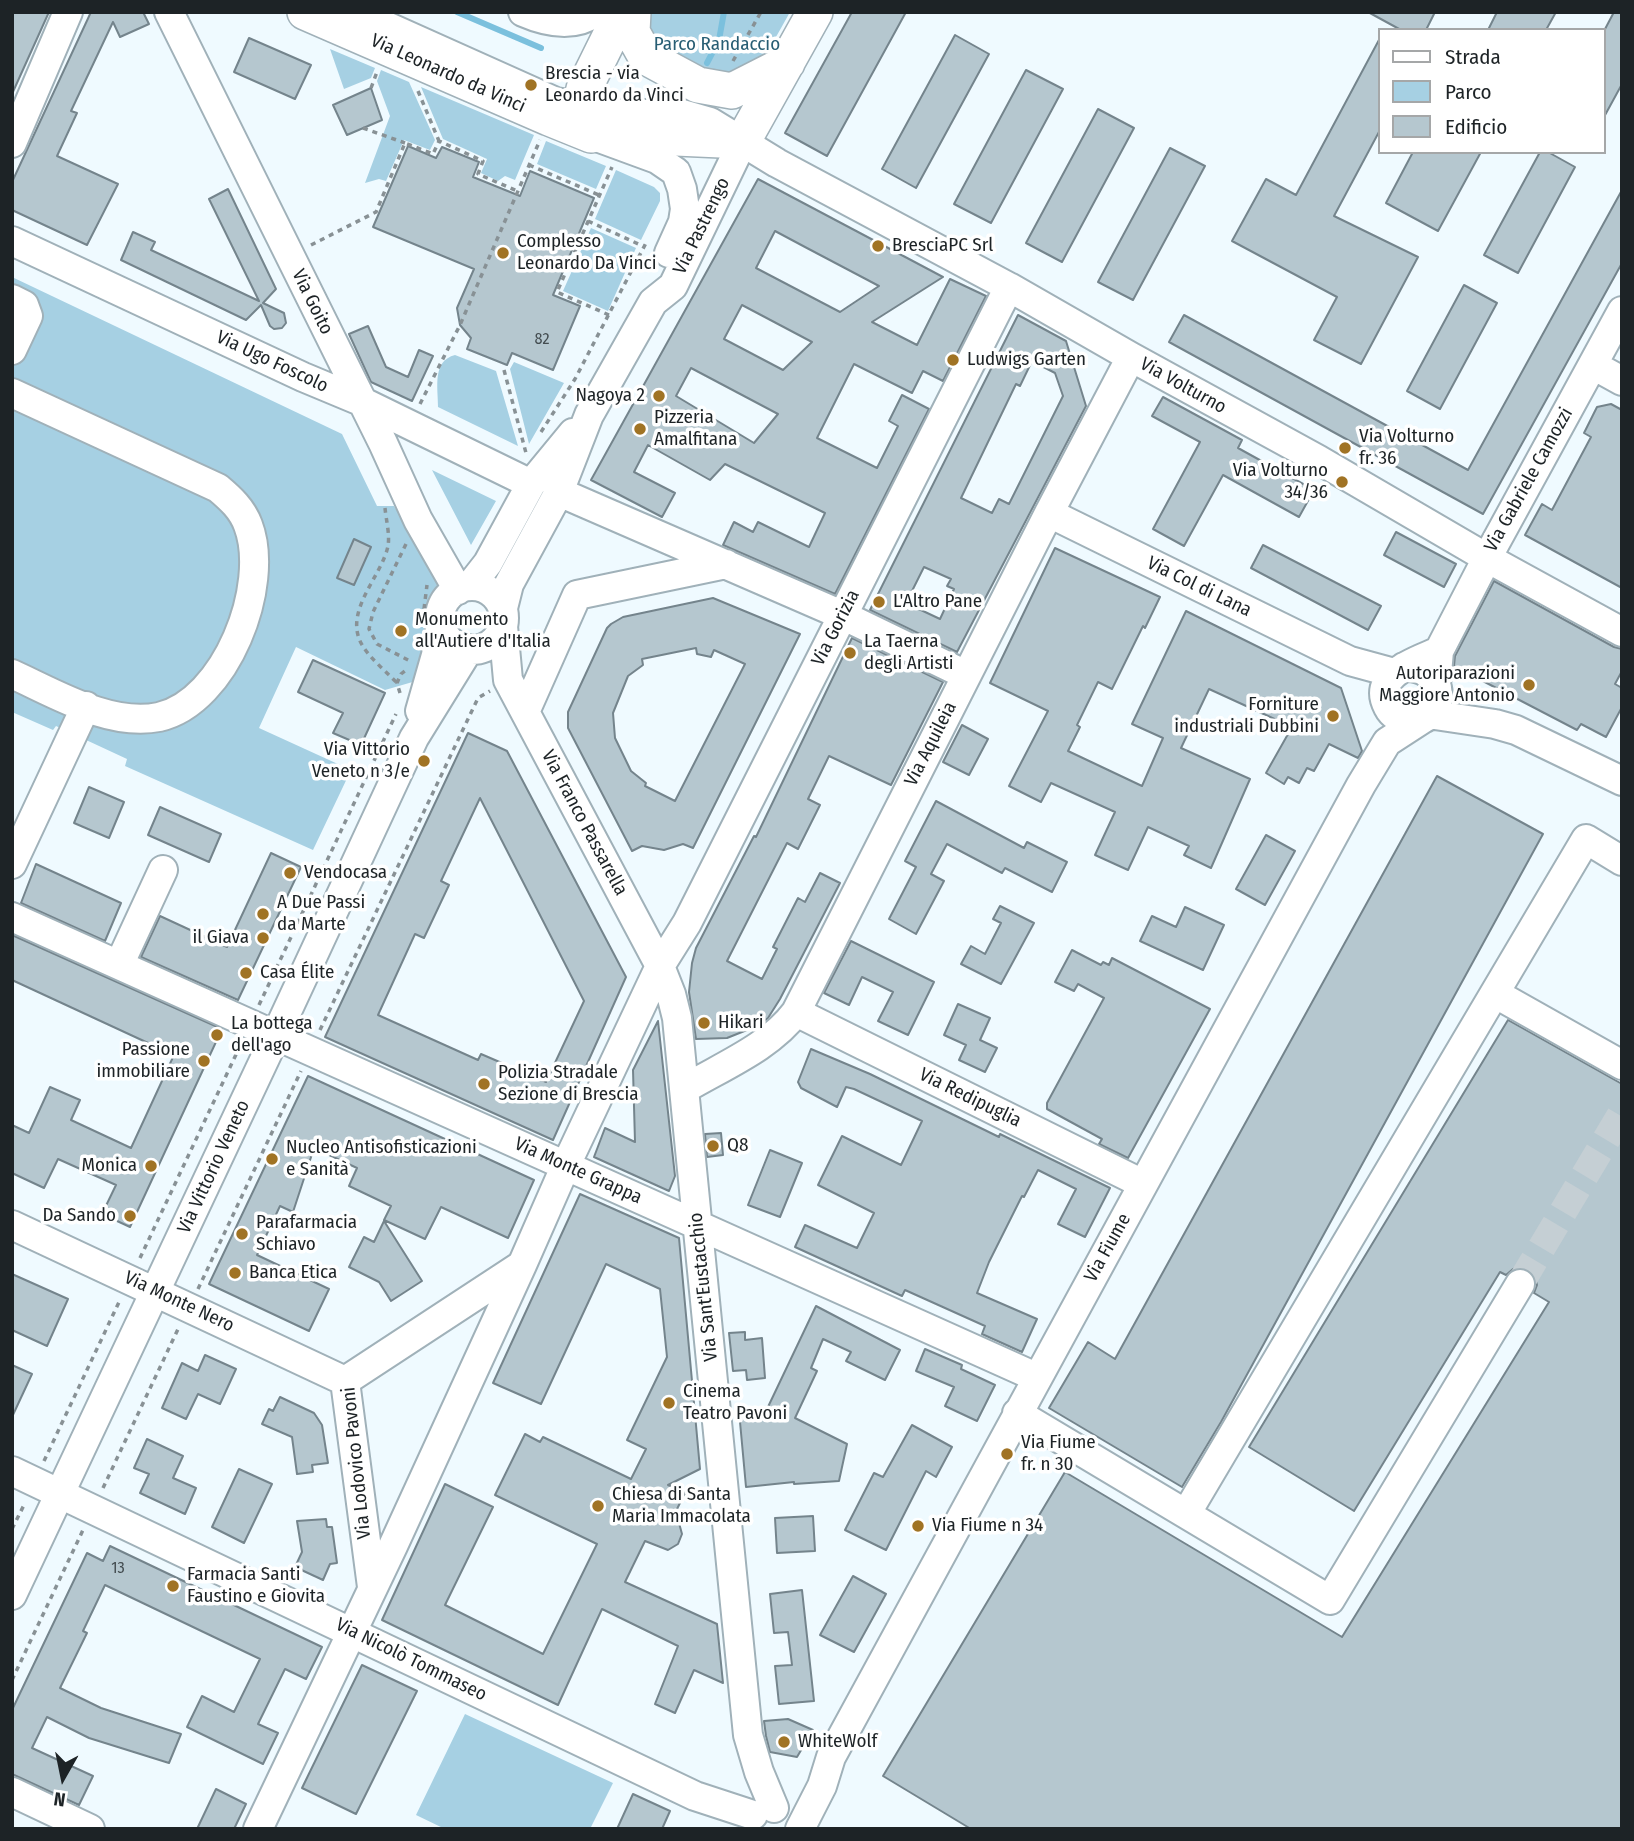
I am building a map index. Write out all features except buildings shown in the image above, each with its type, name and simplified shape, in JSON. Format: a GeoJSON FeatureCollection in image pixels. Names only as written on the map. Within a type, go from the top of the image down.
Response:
{"type":"FeatureCollection","features":[{"type":"Feature","properties":{"kind":"main road","name":"Via Leonardo da Vinci"},"geometry":{"type":"LineString","coordinates":[[305,12],[572,126]]}},
{"type":"Feature","properties":{"kind":"main road"},"geometry":{"type":"LineString","coordinates":[[622,12],[597,59],[572,126],[676,138],[743,141],[815,12]]}},
{"type":"Feature","properties":{"kind":"main road"},"geometry":{"type":"LineString","coordinates":[[633,12],[632,32],[646,57],[698,85],[732,91],[787,64]]}},
{"type":"Feature","properties":{"kind":"street"},"geometry":{"type":"LineString","coordinates":[[12,143],[68,12]]}},
{"type":"Feature","properties":{"kind":"street","name":"Via Goito"},"geometry":{"type":"LineString","coordinates":[[169,12],[363,402],[418,520],[457,581]]}},
{"type":"Feature","properties":{"kind":"street"},"geometry":{"type":"LineString","coordinates":[[355,12],[556,102],[572,126]]}},
{"type":"Feature","properties":{"kind":"street"},"geometry":{"type":"LineString","coordinates":[[523,12],[538,19],[566,23],[596,12]]}},
{"type":"Feature","properties":{"kind":"street"},"geometry":{"type":"LineString","coordinates":[[537,94],[555,92],[597,59]]}},
{"type":"Feature","properties":{"kind":"street","name":"Via Leonardo da Vinci"},"geometry":{"type":"LineString","coordinates":[[572,126],[657,159],[676,172],[685,209],[683,222],[657,278],[653,302]]}},
{"type":"Feature","properties":{"kind":"street","name":"Via Volturno"},"geometry":{"type":"LineString","coordinates":[[743,141],[777,163],[1009,287],[1319,460],[1486,558],[1622,632]]}},
{"type":"Feature","properties":{"kind":"street","name":"Via Pastrengo"},"geometry":{"type":"LineString","coordinates":[[503,617],[509,584],[559,492],[589,415],[653,302],[673,286],[743,141]]}},
{"type":"Feature","properties":{"kind":"street","name":"Via Ugo Foscolo"},"geometry":{"type":"LineString","coordinates":[[12,241],[363,402],[531,484]]}},
{"type":"Feature","properties":{"kind":"street","name":"Via Gorizia"},"geometry":{"type":"LineString","coordinates":[[660,966],[687,923],[1009,287]]}},
{"type":"Feature","properties":{"kind":"street"},"geometry":{"type":"LineString","coordinates":[[12,299],[24,305],[28,316],[12,350]]}},
{"type":"Feature","properties":{"kind":"street","name":"Via Gabriele Camozzi"},"geometry":{"type":"LineString","coordinates":[[1431,702],[1439,650],[1486,558],[1622,311]]}},
{"type":"Feature","properties":{"kind":"street","name":"Via Aquileia"},"geometry":{"type":"LineString","coordinates":[[686,1088],[767,1041],[785,1027],[796,1012],[1131,357]]}},
{"type":"Feature","properties":{"kind":"street"},"geometry":{"type":"LineString","coordinates":[[1593,365],[1622,382]]}},
{"type":"Feature","properties":{"kind":"street"},"geometry":{"type":"LineString","coordinates":[[12,393],[218,488],[237,505],[248,525],[254,548],[252,594],[234,643],[211,682],[180,709],[160,717],[129,718],[86,706],[12,674]]}},
{"type":"Feature","properties":{"kind":"street","name":"Via Pastrengo"},"geometry":{"type":"LineString","coordinates":[[457,581],[488,563],[531,484],[589,415]]}},
{"type":"Feature","properties":{"kind":"street"},"geometry":{"type":"LineString","coordinates":[[559,492],[842,615],[967,674]]}},
{"type":"Feature","properties":{"kind":"street","name":"Via Col di Lana"},"geometry":{"type":"LineString","coordinates":[[1049,513],[1392,685]]}},
{"type":"Feature","properties":{"kind":"street"},"geometry":{"type":"LineString","coordinates":[[525,712],[578,595],[726,564]]}},
{"type":"Feature","properties":{"kind":"street"},"geometry":{"type":"LineString","coordinates":[[457,581],[487,590],[496,597],[503,617],[493,642],[472,649],[451,641],[433,622],[457,581]]}},
{"type":"Feature","properties":{"kind":"street","name":"Via Franco Passarella"},"geometry":{"type":"LineString","coordinates":[[503,617],[508,680],[660,966]]}},
{"type":"Feature","properties":{"kind":"street","name":"Via Vittorio Veneto"},"geometry":{"type":"LineString","coordinates":[[414,737],[436,656],[433,622]]}},
{"type":"Feature","properties":{"kind":"street","name":"Via Franco Passarella"},"geometry":{"type":"LineString","coordinates":[[472,649],[508,680]]}},
{"type":"Feature","properties":{"kind":"street","name":"Via Vittorio Veneto"},"geometry":{"type":"LineString","coordinates":[[12,1595],[36,1482],[276,1035],[414,737],[472,649]]}},
{"type":"Feature","properties":{"kind":"street"},"geometry":{"type":"LineString","coordinates":[[1392,685],[1439,650]]}},
{"type":"Feature","properties":{"kind":"street"},"geometry":{"type":"LineString","coordinates":[[1387,741],[1392,685],[1415,667],[1426,671],[1431,702]]}},
{"type":"Feature","properties":{"kind":"street"},"geometry":{"type":"LineString","coordinates":[[1392,685],[1392,713],[1401,719],[1413,721],[1431,702]]}},
{"type":"Feature","properties":{"kind":"street"},"geometry":{"type":"LineString","coordinates":[[1431,702],[1478,721],[1516,730],[1622,781]]}},
{"type":"Feature","properties":{"kind":"street","name":"Via Fiume"},"geometry":{"type":"LineString","coordinates":[[764,1820],[794,1802],[831,1757],[1361,785],[1387,741],[1431,702]]}},
{"type":"Feature","properties":{"kind":"street"},"geometry":{"type":"LineString","coordinates":[[12,864],[86,706]]}},
{"type":"Feature","properties":{"kind":"street"},"geometry":{"type":"LineString","coordinates":[[1186,1514],[1586,839],[1622,861]]}},
{"type":"Feature","properties":{"kind":"street"},"geometry":{"type":"LineString","coordinates":[[119,965],[163,870]]}},
{"type":"Feature","properties":{"kind":"street","name":"Via Monte Grappa"},"geometry":{"type":"LineString","coordinates":[[12,917],[1036,1377]]}},
{"type":"Feature","properties":{"kind":"street","name":"Via Sant'Eustacchio"},"geometry":{"type":"LineString","coordinates":[[660,966],[677,1018],[686,1088],[748,1735],[745,1775],[764,1820]]}},
{"type":"Feature","properties":{"kind":"street","name":"Via Lodovico Pavoni"},"geometry":{"type":"LineString","coordinates":[[258,1829],[660,966]]}},
{"type":"Feature","properties":{"kind":"street"},"geometry":{"type":"LineString","coordinates":[[1496,994],[1622,1065]]}},
{"type":"Feature","properties":{"kind":"street","name":"Via Redipuglia"},"geometry":{"type":"LineString","coordinates":[[796,1012],[1143,1184]]}},
{"type":"Feature","properties":{"kind":"street","name":"Via Monte Nero"},"geometry":{"type":"LineString","coordinates":[[12,1225],[345,1381]]}},
{"type":"Feature","properties":{"kind":"street","name":"Via Lodovico Pavoni"},"geometry":{"type":"LineString","coordinates":[[372,1587],[345,1381],[522,1265]]}},
{"type":"Feature","properties":{"kind":"street"},"geometry":{"type":"LineString","coordinates":[[1017,1413],[1330,1600],[1520,1284]]}},
{"type":"Feature","properties":{"kind":"street","name":"Via Nicolò Tommaseo"},"geometry":{"type":"LineString","coordinates":[[36,1482],[695,1796],[764,1820]]}},
{"type":"Feature","properties":{"kind":"street","name":"Via Fiume"},"geometry":{"type":"LineString","coordinates":[[800,1829],[822,1786],[831,1757]]}},
{"type":"Feature","properties":{"kind":"street"},"geometry":{"type":"LineString","coordinates":[[12,1792],[90,1829]]}},
{"type":"Feature","properties":{"kind":"path"},"geometry":{"type":"LineString","coordinates":[[727,72],[761,12]]}},
{"type":"Feature","properties":{"kind":"path"},"geometry":{"type":"LineString","coordinates":[[371,88],[380,64]]}},
{"type":"Feature","properties":{"kind":"path"},"geometry":{"type":"LineString","coordinates":[[416,85],[439,141],[483,161],[478,174],[517,191]]}},
{"type":"Feature","properties":{"kind":"path"},"geometry":{"type":"LineString","coordinates":[[419,406],[460,325],[528,165],[572,126]]}},
{"type":"Feature","properties":{"kind":"path"},"geometry":{"type":"LineString","coordinates":[[363,128],[433,154],[439,141]]}},
{"type":"Feature","properties":{"kind":"path"},"geometry":{"type":"LineString","coordinates":[[310,246],[376,212],[405,143]]}},
{"type":"Feature","properties":{"kind":"path"},"geometry":{"type":"LineString","coordinates":[[609,315],[557,292],[613,163]]}},
{"type":"Feature","properties":{"kind":"path"},"geometry":{"type":"LineString","coordinates":[[528,165],[599,195]]}},
{"type":"Feature","properties":{"kind":"path"},"geometry":{"type":"LineString","coordinates":[[587,221],[645,247]]}},
{"type":"Feature","properties":{"kind":"path"},"geometry":{"type":"LineString","coordinates":[[541,433],[575,379],[650,237]]}},
{"type":"Feature","properties":{"kind":"path"},"geometry":{"type":"LineString","coordinates":[[504,370],[527,455],[534,444]]}},
{"type":"Feature","properties":{"kind":"path"},"geometry":{"type":"LineString","coordinates":[[385,506],[388,546],[359,610],[357,626],[359,639],[368,653],[397,684]]}},
{"type":"Feature","properties":{"kind":"path"},"geometry":{"type":"LineString","coordinates":[[415,664],[377,644],[369,629],[373,612],[418,520]]}},
{"type":"Feature","properties":{"kind":"path"},"geometry":{"type":"LineString","coordinates":[[433,622],[425,594],[430,575],[457,581]]}},
{"type":"Feature","properties":{"kind":"path"},"geometry":{"type":"LineString","coordinates":[[400,702],[397,684],[401,674],[415,664],[418,657]]}},
{"type":"Feature","properties":{"kind":"path"},"geometry":{"type":"LineString","coordinates":[[12,1680],[478,698],[508,680]]}},
{"type":"Feature","properties":{"kind":"path"},"geometry":{"type":"LineString","coordinates":[[12,1530],[143,1285],[250,1024],[398,711]]}},
{"type":"Feature","properties":{"kind":"green space","name":"Parco Randaccio"},"geometry":{"type":"Polygon","coordinates":[[[645,12],[790,12],[759,61],[737,76],[723,79],[702,75],[656,47],[645,12]]]}},
{"type":"Feature","properties":{"kind":"green space"},"geometry":{"type":"Polygon","coordinates":[[[330,49],[375,68],[371,78],[344,89],[330,49]]]}},
{"type":"Feature","properties":{"kind":"green space"},"geometry":{"type":"Polygon","coordinates":[[[381,70],[409,82],[435,140],[430,150],[404,140],[386,181],[379,179],[365,183],[390,116],[377,81],[381,70]]]}},
{"type":"Feature","properties":{"kind":"green space"},"geometry":{"type":"Polygon","coordinates":[[[421,87],[534,135],[515,180],[505,176],[498,181],[481,173],[487,159],[443,139],[421,87]]]}},
{"type":"Feature","properties":{"kind":"green space"},"geometry":{"type":"Polygon","coordinates":[[[546,141],[606,166],[596,189],[537,164],[546,141]]]}},
{"type":"Feature","properties":{"kind":"green space"},"geometry":{"type":"Polygon","coordinates":[[[616,170],[654,187],[660,193],[660,201],[641,240],[595,219],[616,170]]]}},
{"type":"Feature","properties":{"kind":"green space"},"geometry":{"type":"Polygon","coordinates":[[[591,228],[636,248],[608,311],[563,291],[591,228]]]}},
{"type":"Feature","properties":{"kind":"green space"},"geometry":{"type":"Polygon","coordinates":[[[12,277],[342,434],[377,506],[394,506],[445,585],[435,595],[431,610],[431,627],[416,681],[385,690],[296,647],[259,728],[351,770],[313,850],[125,766],[127,759],[56,726],[53,730],[12,712],[12,277]]]}},
{"type":"Feature","properties":{"kind":"green space"},"geometry":{"type":"Polygon","coordinates":[[[455,355],[496,371],[518,446],[438,407],[437,383],[440,369],[448,358],[455,355]]]}},
{"type":"Feature","properties":{"kind":"green space"},"geometry":{"type":"Polygon","coordinates":[[[514,362],[564,383],[529,444],[510,369],[514,362]]]}},
{"type":"Feature","properties":{"kind":"green space"},"geometry":{"type":"Polygon","coordinates":[[[432,470],[496,501],[471,545],[432,470]]]}},
{"type":"Feature","properties":{"kind":"green space"},"geometry":{"type":"Polygon","coordinates":[[[465,1714],[613,1783],[590,1829],[445,1829],[416,1815],[465,1714]]]}},
{"type":"Feature","properties":{"kind":"waterway"},"geometry":{"type":"LineString","coordinates":[[457,12],[541,48]]}},
{"type":"Feature","properties":{"kind":"waterway"},"geometry":{"type":"LineString","coordinates":[[707,63],[719,40],[724,12]]}},
{"type":"Feature","properties":{"kind":"tunnel"},"geometry":{"type":"LineString","coordinates":[[1520,1284],[1622,1113]]}},
{"type":"Feature","properties":{"kind":"place","name":"Brescia - via Leonardo da Vinci"},"geometry":{"type":"Point","coordinates":[531,85]}},
{"type":"Feature","properties":{"kind":"place","name":"BresciaPC Srl"},"geometry":{"type":"Point","coordinates":[878,246]}},
{"type":"Feature","properties":{"kind":"place","name":"Complesso Leonardo Da Vinci"},"geometry":{"type":"Point","coordinates":[503,253]}},
{"type":"Feature","properties":{"kind":"place","name":"Ludwigs Garten"},"geometry":{"type":"Point","coordinates":[953,360]}},
{"type":"Feature","properties":{"kind":"place","name":"Nagoya 2"},"geometry":{"type":"Point","coordinates":[659,396]}},
{"type":"Feature","properties":{"kind":"place","name":"Pizzeria Amalfitana"},"geometry":{"type":"Point","coordinates":[640,429]}},
{"type":"Feature","properties":{"kind":"place","name":"Via Volturno fr. 36"},"geometry":{"type":"Point","coordinates":[1345,448]}},
{"type":"Feature","properties":{"kind":"place","name":"Via Volturno 34/36"},"geometry":{"type":"Point","coordinates":[1342,482]}},
{"type":"Feature","properties":{"kind":"place","name":"L'Altro Pane"},"geometry":{"type":"Point","coordinates":[879,602]}},
{"type":"Feature","properties":{"kind":"place","name":"Monumento all'Autiere d'Italia"},"geometry":{"type":"Point","coordinates":[401,631]}},
{"type":"Feature","properties":{"kind":"place","name":"La Taerna degli Artisti"},"geometry":{"type":"Point","coordinates":[850,653]}},
{"type":"Feature","properties":{"kind":"place","name":"Autoriparazioni Maggiore Antonio"},"geometry":{"type":"Point","coordinates":[1529,685]}},
{"type":"Feature","properties":{"kind":"place","name":"Forniture industriali Dubbini"},"geometry":{"type":"Point","coordinates":[1333,716]}},
{"type":"Feature","properties":{"kind":"place","name":"Via Vittorio Veneto n 3/e"},"geometry":{"type":"Point","coordinates":[424,761]}},
{"type":"Feature","properties":{"kind":"place","name":"Vendocasa"},"geometry":{"type":"Point","coordinates":[290,873]}},
{"type":"Feature","properties":{"kind":"place","name":"A Due Passi da Marte"},"geometry":{"type":"Point","coordinates":[263,914]}},
{"type":"Feature","properties":{"kind":"place","name":"il Giava"},"geometry":{"type":"Point","coordinates":[263,938]}},
{"type":"Feature","properties":{"kind":"place","name":"Casa Élite"},"geometry":{"type":"Point","coordinates":[246,973]}},
{"type":"Feature","properties":{"kind":"place","name":"Hikari"},"geometry":{"type":"Point","coordinates":[704,1023]}},
{"type":"Feature","properties":{"kind":"place","name":"La bottega dell'ago"},"geometry":{"type":"Point","coordinates":[217,1035]}},
{"type":"Feature","properties":{"kind":"place","name":"Passione immobiliare"},"geometry":{"type":"Point","coordinates":[204,1061]}},
{"type":"Feature","properties":{"kind":"place","name":"Polizia Stradale Sezione di Brescia"},"geometry":{"type":"Point","coordinates":[484,1084]}},
{"type":"Feature","properties":{"kind":"place","name":"Q8"},"geometry":{"type":"Point","coordinates":[713,1146]}},
{"type":"Feature","properties":{"kind":"place","name":"Nucleo Antisofisticazioni e Sanità"},"geometry":{"type":"Point","coordinates":[272,1159]}},
{"type":"Feature","properties":{"kind":"place","name":"Monica"},"geometry":{"type":"Point","coordinates":[151,1166]}},
{"type":"Feature","properties":{"kind":"place","name":"Da Sando"},"geometry":{"type":"Point","coordinates":[130,1216]}},
{"type":"Feature","properties":{"kind":"place","name":"Parafarmacia Schiavo"},"geometry":{"type":"Point","coordinates":[242,1234]}},
{"type":"Feature","properties":{"kind":"place","name":"Banca Etica"},"geometry":{"type":"Point","coordinates":[235,1273]}},
{"type":"Feature","properties":{"kind":"place","name":"Cinema Teatro Pavoni"},"geometry":{"type":"Point","coordinates":[669,1403]}},
{"type":"Feature","properties":{"kind":"place","name":"Via Fiume fr. n 30"},"geometry":{"type":"Point","coordinates":[1007,1454]}},
{"type":"Feature","properties":{"kind":"place","name":"Chiesa di Santa Maria Immacolata"},"geometry":{"type":"Point","coordinates":[598,1506]}},
{"type":"Feature","properties":{"kind":"place","name":"Via Fiume n 34"},"geometry":{"type":"Point","coordinates":[918,1526]}},
{"type":"Feature","properties":{"kind":"place","name":"Farmacia Santi Faustino e Giovita"},"geometry":{"type":"Point","coordinates":[173,1586]}},
{"type":"Feature","properties":{"kind":"place","name":"WhiteWolf"},"geometry":{"type":"Point","coordinates":[784,1742]}}]}
